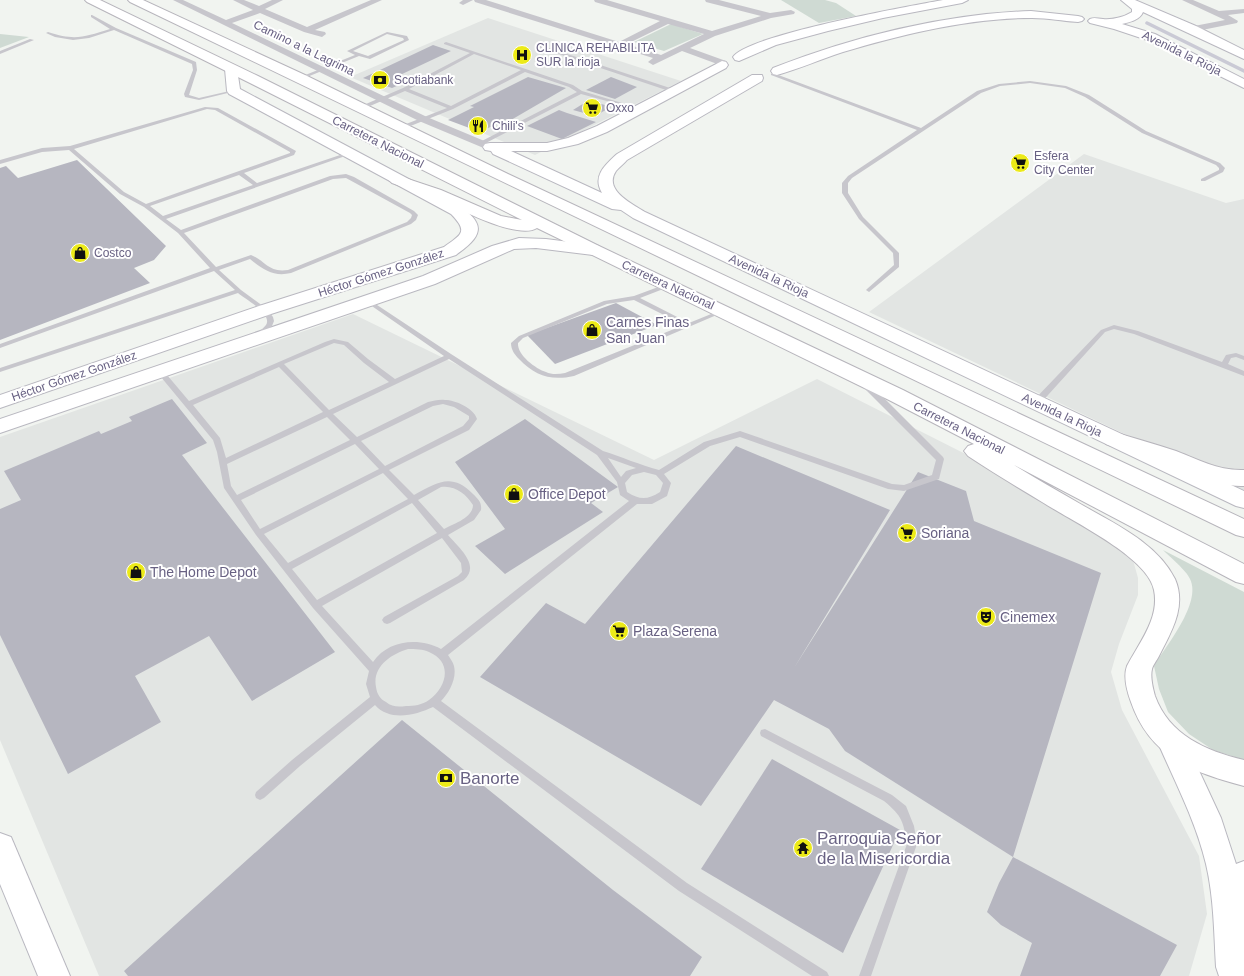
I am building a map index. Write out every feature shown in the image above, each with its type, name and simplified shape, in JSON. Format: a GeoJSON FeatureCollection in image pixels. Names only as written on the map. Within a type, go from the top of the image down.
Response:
{"type":"FeatureCollection","features":[{"type":"Feature","properties":{"kind":"main road","name":"Carretera Nacional"},"geometry":{"type":"LineString","coordinates":[[134,0],[1244,529]]}},
{"type":"Feature","properties":{"kind":"main road"},"geometry":{"type":"LineString","coordinates":[[485,145],[547,147],[573,141],[602,129],[674,91],[731,64],[751,50],[827,27],[962,0]]}},
{"type":"Feature","properties":{"kind":"main road"},"geometry":{"type":"LineString","coordinates":[[1044,2],[1055,12],[1078,19],[1109,22],[1132,18],[1137,14],[1138,9],[1131,2]]}},
{"type":"Feature","properties":{"kind":"main road","name":"Avenida la Rioja"},"geometry":{"type":"LineString","coordinates":[[1131,2],[1197,31],[1244,55]]}},
{"type":"Feature","properties":{"kind":"main road","name":"Carretera Nacional"},"geometry":{"type":"LineString","coordinates":[[91,8],[231,69],[592,250],[669,285],[896,395],[1244,575]]}},
{"type":"Feature","properties":{"kind":"main road","name":"Avenida la Rioja"},"geometry":{"type":"LineString","coordinates":[[1078,19],[1026,14],[978,18],[848,46],[768,68],[637,142],[608,172],[605,178],[606,188],[613,197],[639,215],[1113,439]]}},
{"type":"Feature","properties":{"kind":"main road","name":"Avenida la Rioja"},"geometry":{"type":"LineString","coordinates":[[1094,21],[1117,26],[1151,37],[1244,84]]}},
{"type":"Feature","properties":{"kind":"main road"},"geometry":{"type":"LineString","coordinates":[[277,67],[287,68],[296,65],[294,57]]}},
{"type":"Feature","properties":{"kind":"main road"},"geometry":{"type":"LineString","coordinates":[[731,64],[768,68]]}},
{"type":"Feature","properties":{"kind":"main road"},"geometry":{"type":"LineString","coordinates":[[731,64],[768,68]]}},
{"type":"Feature","properties":{"kind":"main road"},"geometry":{"type":"LineString","coordinates":[[231,69],[234,91]]}},
{"type":"Feature","properties":{"kind":"main road","name":"Héctor Gómez González"},"geometry":{"type":"LineString","coordinates":[[0,402],[265,310],[450,251],[467,237],[470,230],[469,223],[457,211],[251,102],[234,91]]}},
{"type":"Feature","properties":{"kind":"main road"},"geometry":{"type":"LineString","coordinates":[[602,129],[616,134]]}},
{"type":"Feature","properties":{"kind":"main road"},"geometry":{"type":"LineString","coordinates":[[485,145],[639,215]]}},
{"type":"Feature","properties":{"kind":"main road"},"geometry":{"type":"LineString","coordinates":[[397,180],[440,195],[501,221],[522,226],[545,226]]}},
{"type":"Feature","properties":{"kind":"main road","name":"Héctor Gómez González"},"geometry":{"type":"LineString","coordinates":[[0,426],[449,273],[493,252],[512,245],[528,243],[592,250]]}},
{"type":"Feature","properties":{"kind":"main road"},"geometry":{"type":"LineString","coordinates":[[896,395],[952,437],[1138,551],[1152,565],[1162,579],[1168,596],[1167,612],[1139,669],[1139,687],[1145,710],[1155,726],[1173,745],[1208,824],[1220,863],[1228,901],[1230,972]]}},
{"type":"Feature","properties":{"kind":"main road"},"geometry":{"type":"LineString","coordinates":[[1113,439],[1167,456],[1209,473],[1225,477],[1244,478]]}},
{"type":"Feature","properties":{"kind":"main road"},"geometry":{"type":"LineString","coordinates":[[1113,439],[1244,500]]}},
{"type":"Feature","properties":{"kind":"main road"},"geometry":{"type":"LineString","coordinates":[[1173,745],[1219,767],[1244,774]]}},
{"type":"Feature","properties":{"kind":"main road"},"geometry":{"type":"LineString","coordinates":[[0,847],[54,976]]}},
{"type":"Feature","properties":{"kind":"main road"},"geometry":{"type":"LineString","coordinates":[[1230,972],[1242,906],[1244,876]]}},
{"type":"Feature","properties":{"kind":"street","name":"Camino a la Lagrima"},"geometry":{"type":"LineString","coordinates":[[177,0],[423,119],[485,145]]}},
{"type":"Feature","properties":{"kind":"street"},"geometry":{"type":"LineString","coordinates":[[237,0],[307,30],[322,34]]}},
{"type":"Feature","properties":{"kind":"street"},"geometry":{"type":"LineString","coordinates":[[222,21],[279,0]]}},
{"type":"Feature","properties":{"kind":"street"},"geometry":{"type":"LineString","coordinates":[[307,30],[378,0]]}},
{"type":"Feature","properties":{"kind":"street"},"geometry":{"type":"LineString","coordinates":[[478,0],[621,44],[661,58]]}},
{"type":"Feature","properties":{"kind":"street"},"geometry":{"type":"LineString","coordinates":[[598,0],[712,34]]}},
{"type":"Feature","properties":{"kind":"street"},"geometry":{"type":"LineString","coordinates":[[709,0],[755,11],[769,16]]}},
{"type":"Feature","properties":{"kind":"street"},"geometry":{"type":"LineString","coordinates":[[1186,0],[1234,21],[1197,31]]}},
{"type":"Feature","properties":{"kind":"street"},"geometry":{"type":"LineString","coordinates":[[1217,14],[1244,10]]}},
{"type":"Feature","properties":{"kind":"street"},"geometry":{"type":"LineString","coordinates":[[652,62],[712,34],[769,16],[791,12]]}},
{"type":"Feature","properties":{"kind":"street"},"geometry":{"type":"LineString","coordinates":[[621,44],[669,20]]}},
{"type":"Feature","properties":{"kind":"street"},"geometry":{"type":"LineString","coordinates":[[1197,31],[1244,26]]}},
{"type":"Feature","properties":{"kind":"street"},"geometry":{"type":"LineString","coordinates":[[694,42],[707,47]]}},
{"type":"Feature","properties":{"kind":"street"},"geometry":{"type":"LineString","coordinates":[[681,48],[731,64]]}},
{"type":"Feature","properties":{"kind":"lane"},"geometry":{"type":"LineString","coordinates":[[91,8],[114,29],[194,63],[195,70],[186,94],[187,96],[199,99],[234,91]]}},
{"type":"Feature","properties":{"kind":"lane"},"geometry":{"type":"LineString","coordinates":[[48,33],[56,38],[72,40],[114,29]]}},
{"type":"Feature","properties":{"kind":"lane"},"geometry":{"type":"LineString","coordinates":[[300,78],[358,54],[368,58],[373,57],[407,40],[407,38],[392,33],[387,33],[349,51],[358,54]]}},
{"type":"Feature","properties":{"kind":"lane"},"geometry":{"type":"LineString","coordinates":[[0,53],[32,40]]}},
{"type":"Feature","properties":{"kind":"lane"},"geometry":{"type":"LineString","coordinates":[[446,42],[571,86],[580,92],[640,109]]}},
{"type":"Feature","properties":{"kind":"lane"},"geometry":{"type":"LineString","coordinates":[[537,45],[674,91]]}},
{"type":"Feature","properties":{"kind":"lane"},"geometry":{"type":"LineString","coordinates":[[361,108],[405,89],[474,52]]}},
{"type":"Feature","properties":{"kind":"lane"},"geometry":{"type":"LineString","coordinates":[[768,68],[921,130]]}},
{"type":"Feature","properties":{"kind":"lane"},"geometry":{"type":"LineString","coordinates":[[403,127],[451,108],[525,70]]}},
{"type":"Feature","properties":{"kind":"lane"},"geometry":{"type":"LineString","coordinates":[[869,290],[897,266],[896,254],[861,218],[845,193],[845,183],[850,177],[980,92],[1000,84],[1030,82],[1066,87],[1087,96],[1144,132],[1218,164],[1222,168],[1221,171],[1203,180]]}},
{"type":"Feature","properties":{"kind":"lane"},"geometry":{"type":"LineString","coordinates":[[405,89],[451,108]]}},
{"type":"Feature","properties":{"kind":"lane"},"geometry":{"type":"LineString","coordinates":[[485,145],[580,92]]}},
{"type":"Feature","properties":{"kind":"lane"},"geometry":{"type":"LineString","coordinates":[[0,162],[42,150],[70,148],[200,109],[212,108],[226,114],[293,151],[287,156],[146,206]]}},
{"type":"Feature","properties":{"kind":"lane"},"geometry":{"type":"LineString","coordinates":[[70,148],[122,194],[146,206],[180,232],[215,270],[238,291],[265,310],[270,317],[269,326],[254,339]]}},
{"type":"Feature","properties":{"kind":"lane"},"geometry":{"type":"LineString","coordinates":[[162,218],[348,154]]}},
{"type":"Feature","properties":{"kind":"lane"},"geometry":{"type":"LineString","coordinates":[[240,173],[256,185]]}},
{"type":"Feature","properties":{"kind":"lane"},"geometry":{"type":"LineString","coordinates":[[0,346],[170,284],[252,257],[271,273],[277,274],[289,272],[409,222],[414,219],[415,215],[352,178],[339,176],[332,177],[180,232]]}},
{"type":"Feature","properties":{"kind":"lane"},"geometry":{"type":"LineString","coordinates":[[669,285],[635,298],[606,302],[521,337],[514,343],[514,347],[517,352],[538,372],[545,375],[564,376],[723,311]]}},
{"type":"Feature","properties":{"kind":"lane"},"geometry":{"type":"LineString","coordinates":[[0,370],[238,291]]}},
{"type":"Feature","properties":{"kind":"lane"},"geometry":{"type":"LineString","coordinates":[[635,298],[689,326]]}},
{"type":"Feature","properties":{"kind":"lane"},"geometry":{"type":"LineString","coordinates":[[368,301],[449,356],[600,453],[622,459],[659,474],[667,483],[664,494],[652,501],[635,501],[623,494],[621,482],[600,453]]}},
{"type":"Feature","properties":{"kind":"lane"},"geometry":{"type":"LineString","coordinates":[[1036,403],[1103,331],[1114,327],[1136,332],[1244,374]]}},
{"type":"Feature","properties":{"kind":"lane"},"geometry":{"type":"LineString","coordinates":[[189,404],[326,342],[346,342],[366,361],[394,382]]}},
{"type":"Feature","properties":{"kind":"lane"},"geometry":{"type":"LineString","coordinates":[[1224,365],[1228,357],[1236,355],[1244,358]]}},
{"type":"Feature","properties":{"kind":"lane"},"geometry":{"type":"LineString","coordinates":[[223,464],[449,356]]}},
{"type":"Feature","properties":{"kind":"lane"},"geometry":{"type":"LineString","coordinates":[[280,364],[413,499],[465,562],[467,568],[466,574],[461,578],[387,620]]}},
{"type":"Feature","properties":{"kind":"lane"},"geometry":{"type":"LineString","coordinates":[[160,371],[189,404],[217,440],[228,486],[259,533],[316,605],[374,669]]}},
{"type":"Feature","properties":{"kind":"lane"},"geometry":{"type":"LineString","coordinates":[[659,474],[707,444],[740,434],[891,488],[904,488],[936,477],[940,459],[857,376]]}},
{"type":"Feature","properties":{"kind":"lane"},"geometry":{"type":"LineString","coordinates":[[236,499],[438,401],[451,402],[472,415],[473,419],[466,428],[259,533]]}},
{"type":"Feature","properties":{"kind":"lane"},"geometry":{"type":"LineString","coordinates":[[621,482],[629,473],[644,469]]}},
{"type":"Feature","properties":{"kind":"lane"},"geometry":{"type":"LineString","coordinates":[[287,568],[439,485],[451,483],[457,484],[477,503],[478,508],[476,513],[471,518],[316,605]]}},
{"type":"Feature","properties":{"kind":"lane"},"geometry":{"type":"LineString","coordinates":[[442,654],[635,501]]}},
{"type":"Feature","properties":{"kind":"lane"},"geometry":{"type":"LineString","coordinates":[[408,645],[427,646],[442,654],[448,662],[451,672],[449,683],[444,693],[434,702],[409,712],[395,711],[383,706],[375,699],[370,689],[370,678],[379,660],[388,653],[397,648],[408,645]]}},
{"type":"Feature","properties":{"kind":"lane"},"geometry":{"type":"LineString","coordinates":[[260,795],[375,699]]}},
{"type":"Feature","properties":{"kind":"lane"},"geometry":{"type":"LineString","coordinates":[[434,702],[683,887],[824,976]]}},
{"type":"Feature","properties":{"kind":"lane"},"geometry":{"type":"LineString","coordinates":[[765,733],[888,798],[902,810],[912,844],[865,976]]}},
{"type":"Feature","properties":{"kind":"shaded area"},"geometry":{"type":"Polygon","coordinates":[[[781,0],[825,0],[836,3],[856,16],[819,23],[781,0]]]}},
{"type":"Feature","properties":{"kind":"shaded area"},"geometry":{"type":"Polygon","coordinates":[[[488,18],[681,81],[535,155],[350,77],[488,18]]]}},
{"type":"Feature","properties":{"kind":"shaded area"},"geometry":{"type":"Polygon","coordinates":[[[671,24],[703,34],[664,51],[634,42],[671,24]]]}},
{"type":"Feature","properties":{"kind":"shaded area"},"geometry":{"type":"Polygon","coordinates":[[[0,34],[29,37],[0,48],[0,34]]]}},
{"type":"Feature","properties":{"kind":"shaded area"},"geometry":{"type":"Polygon","coordinates":[[[1084,154],[1226,203],[1244,199],[1244,491],[869,312],[1084,154]]]}},
{"type":"Feature","properties":{"kind":"shaded area"},"geometry":{"type":"Polygon","coordinates":[[[353,314],[654,460],[817,379],[1009,476],[1122,546],[1133,560],[1138,578],[1138,595],[1119,644],[1111,672],[1122,710],[1199,856],[1207,914],[1189,976],[99,976],[0,740],[0,437],[353,314]]]}},
{"type":"Feature","properties":{"kind":"shaded area"},"geometry":{"type":"Polygon","coordinates":[[[1163,550],[1244,592],[1244,760],[1213,750],[1189,734],[1168,712],[1159,689],[1154,666],[1174,636],[1187,612],[1191,600],[1192,589],[1188,576],[1182,568],[1163,550]]]}},
{"type":"Feature","properties":{"kind":"building"},"geometry":{"type":"Polygon","coordinates":[[[433,45],[451,51],[400,75],[413,79],[392,88],[363,78],[433,45]]]}},
{"type":"Feature","properties":{"kind":"building"},"geometry":{"type":"Polygon","coordinates":[[[528,77],[566,88],[511,120],[507,119],[480,132],[448,120],[474,107],[470,106],[528,77]]]}},
{"type":"Feature","properties":{"kind":"building"},"geometry":{"type":"Polygon","coordinates":[[[611,77],[637,87],[615,99],[586,90],[611,77]]]}},
{"type":"Feature","properties":{"kind":"building","name":"Oxxo"},"geometry":{"type":"Polygon","coordinates":[[[589,100],[611,107],[595,116],[573,110],[589,100]]]}},
{"type":"Feature","properties":{"kind":"building"},"geometry":{"type":"Polygon","coordinates":[[[559,110],[596,122],[562,139],[527,126],[559,110]]]}},
{"type":"Feature","properties":{"kind":"building","name":"Costco"},"geometry":{"type":"Polygon","coordinates":[[[77,160],[166,246],[154,260],[134,268],[150,283],[0,340],[0,168],[6,166],[18,178],[77,160]]]}},
{"type":"Feature","properties":{"kind":"building","name":"Carnes Finas San Juan"},"geometry":{"type":"Polygon","coordinates":[[[616,303],[657,325],[555,364],[527,335],[616,303]]]}},
{"type":"Feature","properties":{"kind":"building","name":"The Home Depot"},"geometry":{"type":"Polygon","coordinates":[[[172,399],[207,443],[182,455],[335,652],[252,701],[209,636],[135,676],[161,722],[68,774],[0,635],[0,509],[21,500],[4,471],[99,431],[101,434],[132,421],[129,417],[172,399]]]}},
{"type":"Feature","properties":{"kind":"building"},"geometry":{"type":"Polygon","coordinates":[[[525,419],[618,487],[591,503],[603,512],[505,574],[475,546],[505,529],[455,462],[525,419]]]}},
{"type":"Feature","properties":{"kind":"building"},"geometry":{"type":"Polygon","coordinates":[[[736,446],[890,510],[794,668],[918,472],[966,491],[974,521],[1101,573],[1013,857],[845,751],[829,729],[774,700],[701,806],[480,677],[546,603],[585,624],[736,446]]]}},
{"type":"Feature","properties":{"kind":"building"},"geometry":{"type":"Polygon","coordinates":[[[402,720],[613,890],[702,957],[690,976],[128,976],[124,971],[402,720]]]}},
{"type":"Feature","properties":{"kind":"building","name":"Parroquia Señor de la Misericordia"},"geometry":{"type":"Polygon","coordinates":[[[772,759],[900,830],[843,953],[701,869],[772,759]]]}},
{"type":"Feature","properties":{"kind":"building"},"geometry":{"type":"Polygon","coordinates":[[[1013,857],[1177,945],[1160,976],[1020,976],[1032,943],[1001,925],[987,912],[999,883],[1013,857]]]}},
{"type":"Feature","properties":{"kind":"waterway"},"geometry":{"type":"LineString","coordinates":[[1147,23],[1244,71]]}},
{"type":"Feature","properties":{"kind":"place","name":"CLINICA REHABILITA SUR la rioja"},"geometry":{"type":"Point","coordinates":[522,55]}},
{"type":"Feature","properties":{"kind":"place","name":"Scotiabank"},"geometry":{"type":"Point","coordinates":[380,80]}},
{"type":"Feature","properties":{"kind":"place","name":"Oxxo"},"geometry":{"type":"Point","coordinates":[592,108]}},
{"type":"Feature","properties":{"kind":"place","name":"Chili's"},"geometry":{"type":"Point","coordinates":[478,126]}},
{"type":"Feature","properties":{"kind":"place","name":"Esfera City Center"},"geometry":{"type":"Point","coordinates":[1020,163]}},
{"type":"Feature","properties":{"kind":"place","name":"Costco"},"geometry":{"type":"Point","coordinates":[80,253]}},
{"type":"Feature","properties":{"kind":"place","name":"Carnes Finas San Juan"},"geometry":{"type":"Point","coordinates":[592,330]}},
{"type":"Feature","properties":{"kind":"place","name":"Office Depot"},"geometry":{"type":"Point","coordinates":[514,494]}},
{"type":"Feature","properties":{"kind":"place","name":"Soriana"},"geometry":{"type":"Point","coordinates":[907,533]}},
{"type":"Feature","properties":{"kind":"place","name":"The Home Depot"},"geometry":{"type":"Point","coordinates":[136,572]}},
{"type":"Feature","properties":{"kind":"place","name":"Cinemex"},"geometry":{"type":"Point","coordinates":[986,617]}},
{"type":"Feature","properties":{"kind":"place","name":"Plaza Serena"},"geometry":{"type":"Point","coordinates":[619,631]}},
{"type":"Feature","properties":{"kind":"place","name":"Banorte"},"geometry":{"type":"Point","coordinates":[446,778]}},
{"type":"Feature","properties":{"kind":"place","name":"Parroquia Señor de la Misericordia"},"geometry":{"type":"Point","coordinates":[803,848]}}]}
